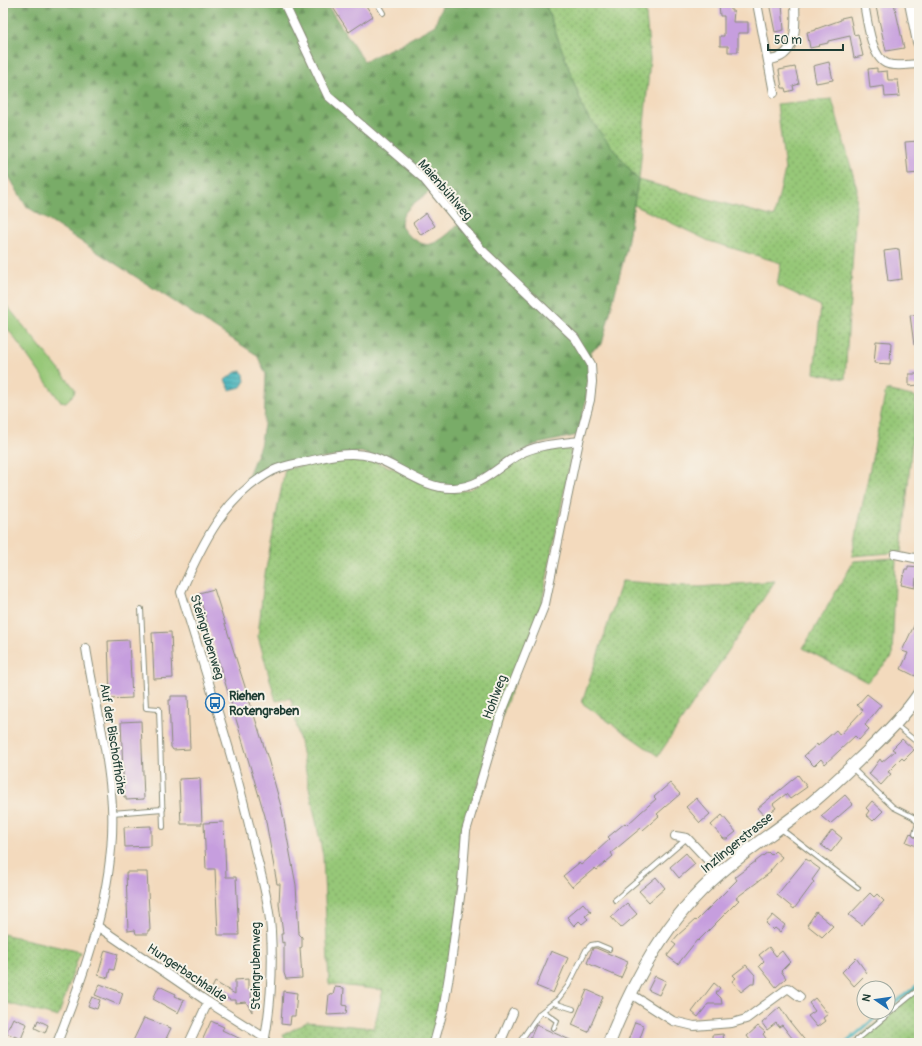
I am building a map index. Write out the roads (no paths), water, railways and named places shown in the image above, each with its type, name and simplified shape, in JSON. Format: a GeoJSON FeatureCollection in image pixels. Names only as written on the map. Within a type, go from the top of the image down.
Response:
{"type":"FeatureCollection","features":[{"type":"Feature","properties":{"kind":"street","name":"Maienbühlweg"},"geometry":{"type":"LineString","coordinates":[[284,3],[328,96],[423,178],[481,249],[575,338],[591,364]]}},
{"type":"Feature","properties":{"kind":"street"},"geometry":{"type":"LineString","coordinates":[[757,3],[774,93]]}},
{"type":"Feature","properties":{"kind":"street"},"geometry":{"type":"LineString","coordinates":[[768,60],[784,56],[791,46],[794,33],[795,3]]}},
{"type":"Feature","properties":{"kind":"street"},"geometry":{"type":"LineString","coordinates":[[864,3],[878,58],[889,65],[919,64]]}},
{"type":"Feature","properties":{"kind":"street"},"geometry":{"type":"LineString","coordinates":[[911,3],[919,42]]}},
{"type":"Feature","properties":{"kind":"street","name":"Hohlweg"},"geometry":{"type":"LineString","coordinates":[[434,1043],[443,1011],[450,970],[462,882],[466,831],[501,714],[536,631],[545,604],[579,441],[590,400],[592,382],[591,364]]}},
{"type":"Feature","properties":{"kind":"street","name":"Steingrubenweg"},"geometry":{"type":"LineString","coordinates":[[264,1040],[270,986],[271,939],[265,891],[241,790],[181,592],[200,549],[224,510],[240,494],[273,470],[341,453],[354,454],[371,456],[435,486],[456,488],[476,484],[520,454],[532,449],[579,441]]}},
{"type":"Feature","properties":{"kind":"street"},"geometry":{"type":"LineString","coordinates":[[895,554],[919,559]]}},
{"type":"Feature","properties":{"kind":"street","name":"Auf der Bischoffhöhe"},"geometry":{"type":"LineString","coordinates":[[56,1043],[75,997],[97,926],[109,866],[112,813],[106,751],[86,648]]}},
{"type":"Feature","properties":{"kind":"street","name":"Inzlingerstrasse"},"geometry":{"type":"LineString","coordinates":[[609,1043],[630,994],[655,948],[668,928],[699,893],[720,873],[809,805],[895,724],[919,694]]}},
{"type":"Feature","properties":{"kind":"street"},"geometry":{"type":"LineString","coordinates":[[676,836],[687,838],[720,873]]}},
{"type":"Feature","properties":{"kind":"street","name":"Hungerbachhalde"},"geometry":{"type":"LineString","coordinates":[[97,926],[264,1040]]}},
{"type":"Feature","properties":{"kind":"street"},"geometry":{"type":"LineString","coordinates":[[630,994],[673,1021],[694,1026],[732,1023],[746,1019],[788,988],[800,997]]}},
{"type":"Feature","properties":{"kind":"street"},"geometry":{"type":"LineString","coordinates":[[189,1043],[208,1002]]}},
{"type":"Feature","properties":{"kind":"street"},"geometry":{"type":"LineString","coordinates":[[502,1042],[513,1013]]}},
{"type":"Feature","properties":{"kind":"lane"},"geometry":{"type":"LineString","coordinates":[[377,3],[383,13]]}},
{"type":"Feature","properties":{"kind":"lane"},"geometry":{"type":"LineString","coordinates":[[141,609],[146,708],[159,708],[163,827]]}},
{"type":"Feature","properties":{"kind":"lane"},"geometry":{"type":"LineString","coordinates":[[895,724],[919,744]]}},
{"type":"Feature","properties":{"kind":"lane"},"geometry":{"type":"LineString","coordinates":[[851,767],[893,807],[913,817],[918,823],[915,834]]}},
{"type":"Feature","properties":{"kind":"lane"},"geometry":{"type":"LineString","coordinates":[[112,813],[163,809]]}},
{"type":"Feature","properties":{"kind":"lane"},"geometry":{"type":"LineString","coordinates":[[779,828],[858,888]]}},
{"type":"Feature","properties":{"kind":"lane"},"geometry":{"type":"LineString","coordinates":[[615,900],[687,838]]}},
{"type":"Feature","properties":{"kind":"lane"},"geometry":{"type":"LineString","coordinates":[[519,1043],[540,1013],[554,1003],[568,986],[586,950],[591,945],[596,944],[609,949]]}},
{"type":"Feature","properties":{"kind":"lane"},"geometry":{"type":"LineString","coordinates":[[853,1043],[919,989]]}},
{"type":"Feature","properties":{"kind":"lane"},"geometry":{"type":"LineString","coordinates":[[554,1003],[573,1009]]}},
{"type":"Feature","properties":{"kind":"lane"},"geometry":{"type":"LineString","coordinates":[[540,1013],[546,1013],[557,1021],[554,1028]]}},
{"type":"Feature","properties":{"kind":"water"},"geometry":{"type":"Polygon","coordinates":[[[241,371],[244,374],[245,381],[241,387],[230,390],[225,380],[236,372],[241,371]]]}},
{"type":"Feature","properties":{"kind":"waterway"},"geometry":{"type":"LineString","coordinates":[[896,1002],[919,984]]}},
{"type":"Feature","properties":{"kind":"waterway"},"geometry":{"type":"LineString","coordinates":[[846,1043],[873,1020]]}},
{"type":"Feature","properties":{"kind":"place","name":"Riehen Rotengraben"},"geometry":{"type":"Point","coordinates":[215,703]}}]}
